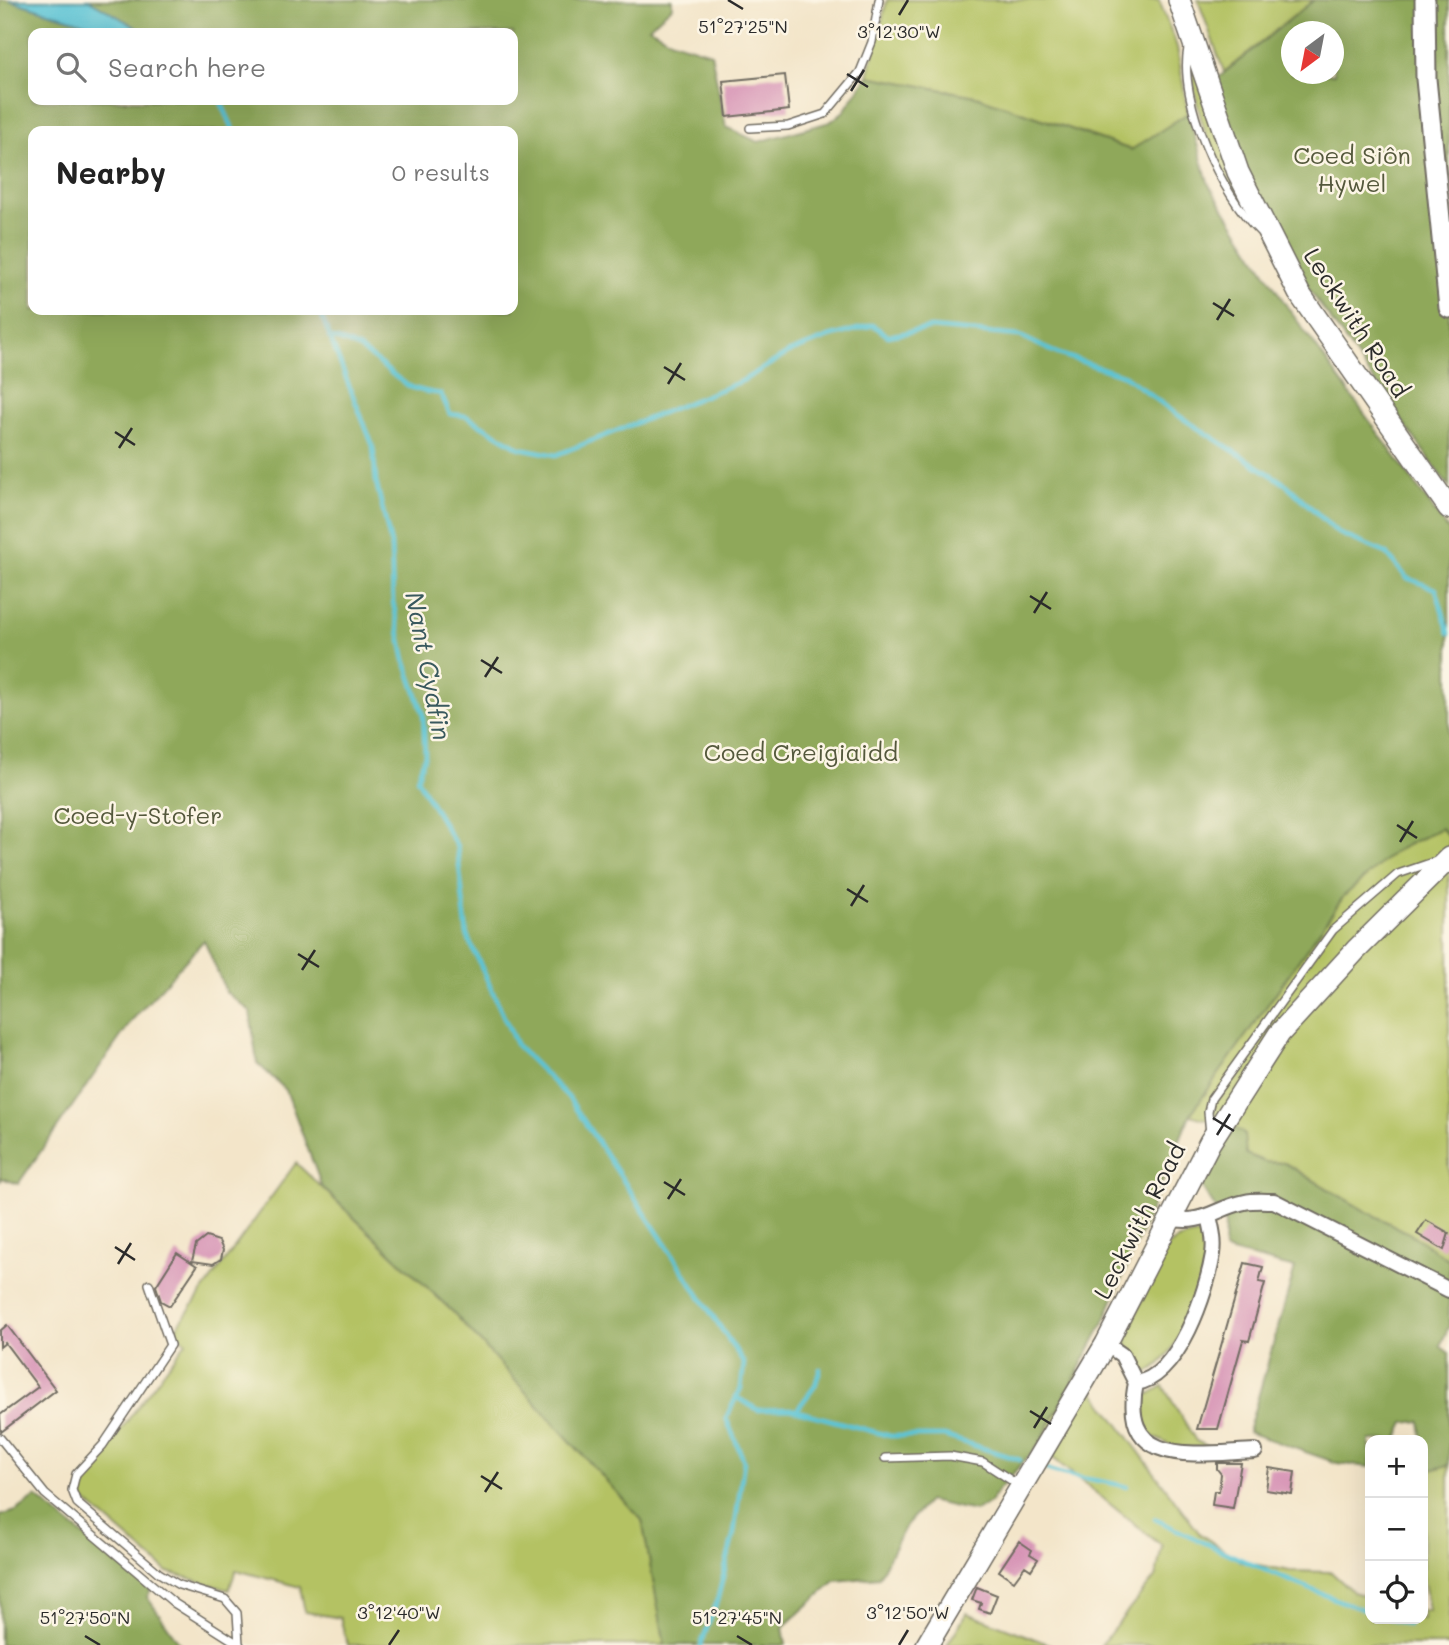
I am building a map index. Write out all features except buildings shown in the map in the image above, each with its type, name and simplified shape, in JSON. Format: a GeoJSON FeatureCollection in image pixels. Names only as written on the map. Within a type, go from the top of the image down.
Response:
{"type":"FeatureCollection","features":[{"type":"Feature","properties":{"kind":"main road","name":"Leckwith Road"},"geometry":{"type":"LineString","coordinates":[[1180,0],[1238,172],[1299,293],[1449,508]]}},
{"type":"Feature","properties":{"kind":"main road","name":"Leckwith Road"},"geometry":{"type":"LineString","coordinates":[[927,1645],[1105,1344],[1210,1142],[1279,1034],[1356,950],[1449,857]]}},
{"type":"Feature","properties":{"kind":"street"},"geometry":{"type":"LineString","coordinates":[[1425,0],[1426,79],[1449,308]]}},
{"type":"Feature","properties":{"kind":"street"},"geometry":{"type":"LineString","coordinates":[[1169,1218],[1185,1222],[1245,1202],[1274,1201],[1449,1290]]}},
{"type":"Feature","properties":{"kind":"street"},"geometry":{"type":"LineString","coordinates":[[1136,1383],[1154,1377],[1175,1353],[1189,1328],[1213,1253],[1209,1216]]}},
{"type":"Feature","properties":{"kind":"street"},"geometry":{"type":"LineString","coordinates":[[1105,1344],[1122,1355],[1136,1383],[1132,1405],[1134,1422],[1142,1436],[1156,1447],[1174,1454],[1255,1451]]}},
{"type":"Feature","properties":{"kind":"lane"},"geometry":{"type":"LineString","coordinates":[[750,128],[788,126],[825,114],[860,72],[872,42],[879,0]]}},
{"type":"Feature","properties":{"kind":"lane"},"geometry":{"type":"LineString","coordinates":[[1210,1142],[1208,1112],[1211,1099],[1333,930],[1398,874],[1449,857]]}},
{"type":"Feature","properties":{"kind":"lane"},"geometry":{"type":"LineString","coordinates":[[149,1284],[170,1345],[103,1445],[76,1474],[72,1490],[77,1503],[159,1573],[179,1585],[225,1599],[237,1613],[240,1645]]}},
{"type":"Feature","properties":{"kind":"lane"},"geometry":{"type":"LineString","coordinates":[[0,1438],[45,1494],[174,1603],[240,1645]]}},
{"type":"Feature","properties":{"kind":"lane"},"geometry":{"type":"LineString","coordinates":[[885,1458],[950,1456],[983,1462],[1020,1486]]}},
{"type":"Feature","properties":{"kind":"green space","name":"Coed Creigiaidd"},"geometry":{"type":"Polygon","coordinates":[[[0,0],[9,0],[101,28],[28,28],[28,105],[518,105],[518,28],[137,28],[89,0],[672,0],[672,7],[649,27],[672,41],[711,53],[726,127],[758,142],[830,122],[844,111],[868,76],[976,96],[1131,150],[1188,113],[1209,185],[1288,308],[1449,531],[1449,837],[1441,828],[1395,851],[1344,896],[1190,1115],[1103,1324],[1038,1446],[998,1490],[990,1503],[975,1511],[928,1501],[906,1525],[879,1577],[835,1581],[783,1627],[786,1645],[665,1645],[642,1520],[453,1312],[322,1187],[286,1090],[257,1063],[250,1011],[226,992],[204,940],[133,1019],[18,1184],[2,1178],[0,1182],[0,0]]]}},
{"type":"Feature","properties":{"kind":"green space"},"geometry":{"type":"Polygon","coordinates":[[[887,0],[1159,0],[1177,47],[1188,113],[1132,150],[976,96],[868,76],[887,0]]]}},
{"type":"Feature","properties":{"kind":"green space"},"geometry":{"type":"Polygon","coordinates":[[[1198,0],[1314,0],[1288,21],[1281,21],[1281,26],[1224,72],[1198,0]]]}},
{"type":"Feature","properties":{"kind":"green space","name":"Coed Siôn Hywel"},"geometry":{"type":"Polygon","coordinates":[[[1314,0],[1449,0],[1449,487],[1309,289],[1243,172],[1214,81],[1281,27],[1281,84],[1344,84],[1344,21],[1288,21],[1314,0]]]}},
{"type":"Feature","properties":{"kind":"green space"},"geometry":{"type":"Polygon","coordinates":[[[1193,61],[1248,212],[1226,181],[1208,141],[1196,99],[1193,61]]]}},
{"type":"Feature","properties":{"kind":"green space"},"geometry":{"type":"Polygon","coordinates":[[[1442,828],[1449,837],[1449,1260],[1409,1233],[1367,1212],[1285,1163],[1265,1162],[1245,1154],[1233,1127],[1190,1115],[1344,896],[1395,851],[1442,828]]]}},
{"type":"Feature","properties":{"kind":"green space"},"geometry":{"type":"Polygon","coordinates":[[[1233,1127],[1244,1134],[1246,1154],[1265,1162],[1284,1163],[1367,1212],[1409,1233],[1449,1260],[1449,1326],[1440,1346],[1449,1353],[1449,1465],[1428,1471],[1428,1435],[1422,1435],[1420,1421],[1405,1423],[1399,1435],[1365,1435],[1365,1466],[1337,1463],[1248,1432],[1295,1268],[1224,1250],[1225,1223],[1200,1184],[1208,1165],[1233,1127]]]}},
{"type":"Feature","properties":{"kind":"green space"},"geometry":{"type":"Polygon","coordinates":[[[296,1163],[453,1312],[642,1520],[665,1645],[348,1645],[340,1618],[305,1612],[300,1587],[236,1570],[229,1590],[168,1572],[84,1500],[81,1487],[90,1471],[186,1342],[174,1331],[296,1163]]]}},
{"type":"Feature","properties":{"kind":"green space"},"geometry":{"type":"Polygon","coordinates":[[[1202,1234],[1210,1235],[1208,1251],[1188,1316],[1167,1356],[1153,1369],[1139,1374],[1127,1355],[1127,1334],[1162,1255],[1174,1242],[1202,1234]]]}},
{"type":"Feature","properties":{"kind":"green space"},"geometry":{"type":"Polygon","coordinates":[[[1079,1371],[1200,1534],[1242,1562],[1290,1571],[1331,1572],[1353,1592],[1365,1596],[1365,1624],[1428,1624],[1428,1471],[1449,1465],[1449,1645],[1101,1645],[1156,1576],[1162,1546],[1038,1446],[1079,1371]]]}},
{"type":"Feature","properties":{"kind":"green space"},"geometry":{"type":"Polygon","coordinates":[[[1163,1386],[1196,1441],[1211,1448],[1174,1447],[1143,1432],[1136,1408],[1143,1398],[1163,1386]]]}},
{"type":"Feature","properties":{"kind":"green space"},"geometry":{"type":"Polygon","coordinates":[[[36,1497],[151,1590],[147,1597],[181,1645],[0,1645],[0,1516],[16,1511],[36,1497]]]}},
{"type":"Feature","properties":{"kind":"green space"},"geometry":{"type":"Polygon","coordinates":[[[967,1613],[1051,1645],[947,1645],[967,1613]]]}},
{"type":"Feature","properties":{"kind":"water"},"geometry":{"type":"Polygon","coordinates":[[[9,0],[89,0],[137,28],[101,28],[9,0]]]}},
{"type":"Feature","properties":{"kind":"waterway","name":"Nant Cydfin"},"geometry":{"type":"LineString","coordinates":[[222,105],[232,126]]}},
{"type":"Feature","properties":{"kind":"waterway","name":"Nant Cydfin"},"geometry":{"type":"LineString","coordinates":[[321,315],[373,446],[376,482],[391,544],[393,602],[405,660],[423,713],[425,755],[417,779],[457,847],[467,935],[517,1046],[568,1097],[744,1363],[741,1388],[726,1418],[744,1461],[734,1533],[717,1601],[701,1645]]}},
{"type":"Feature","properties":{"kind":"waterway"},"geometry":{"type":"LineString","coordinates":[[329,338],[363,351],[412,388],[441,394],[450,414],[466,416],[520,448],[556,455],[742,381],[790,352],[829,337],[873,325],[888,336],[931,328],[1020,336],[1056,353],[1125,376],[1176,414],[1287,485],[1338,533],[1386,553],[1407,578],[1436,589],[1449,633]]}},
{"type":"Feature","properties":{"kind":"waterway"},"geometry":{"type":"LineString","coordinates":[[796,1411],[815,1386],[820,1369]]}},
{"type":"Feature","properties":{"kind":"waterway"},"geometry":{"type":"LineString","coordinates":[[736,1397],[758,1410],[790,1409],[890,1436],[944,1436],[1020,1460]]}},
{"type":"Feature","properties":{"kind":"waterway"},"geometry":{"type":"LineString","coordinates":[[1046,1469],[1127,1487]]}},
{"type":"Feature","properties":{"kind":"waterway"},"geometry":{"type":"LineString","coordinates":[[1155,1519],[1261,1568],[1365,1610]]}},
{"type":"Feature","properties":{"kind":"park label","name":"Coed-y-Stofer"},"geometry":{"type":"Point","coordinates":[138,816]}}]}
